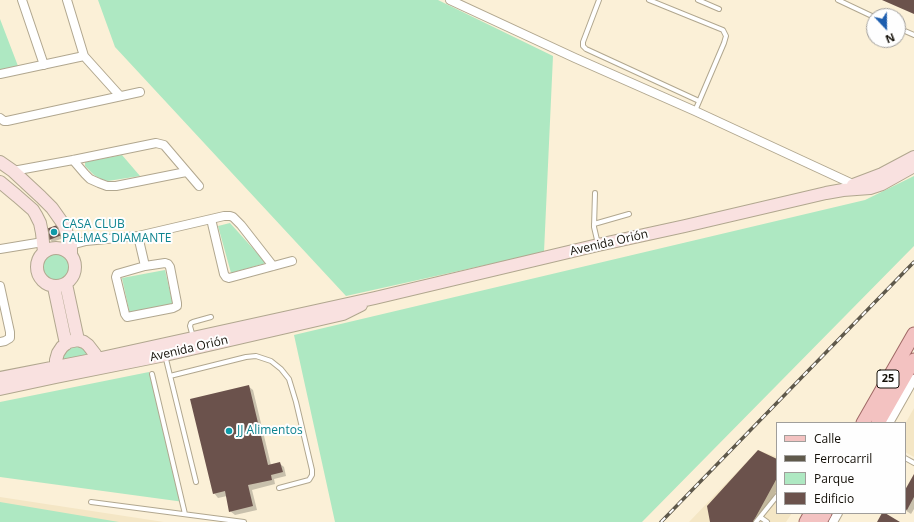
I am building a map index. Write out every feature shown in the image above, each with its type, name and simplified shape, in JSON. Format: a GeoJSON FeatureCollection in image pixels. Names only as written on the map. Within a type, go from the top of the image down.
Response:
{"type":"FeatureCollection","features":[{"type":"Feature","properties":{"kind":"main road","name":"25"},"geometry":{"type":"LineString","coordinates":[[864,422],[914,334]]}},
{"type":"Feature","properties":{"kind":"main road","name":"25"},"geometry":{"type":"LineString","coordinates":[[879,422],[914,360]]}},
{"type":"Feature","properties":{"kind":"street"},"geometry":{"type":"LineString","coordinates":[[22,0],[44,65]]}},
{"type":"Feature","properties":{"kind":"street"},"geometry":{"type":"LineString","coordinates":[[67,0],[84,56],[120,96]]}},
{"type":"Feature","properties":{"kind":"street"},"geometry":{"type":"LineString","coordinates":[[450,0],[859,187]]}},
{"type":"Feature","properties":{"kind":"street"},"geometry":{"type":"LineString","coordinates":[[0,74],[84,56]]}},
{"type":"Feature","properties":{"kind":"street"},"geometry":{"type":"LineString","coordinates":[[2,119],[140,92]]}},
{"type":"Feature","properties":{"kind":"street"},"geometry":{"type":"LineString","coordinates":[[13,171],[156,143],[164,145],[199,186]]}},
{"type":"Feature","properties":{"kind":"street","name":"Avenida Orión"},"geometry":{"type":"LineString","coordinates":[[859,187],[914,157]]}},
{"type":"Feature","properties":{"kind":"street"},"geometry":{"type":"LineString","coordinates":[[73,160],[90,179],[107,186],[116,186],[186,172]]}},
{"type":"Feature","properties":{"kind":"street"},"geometry":{"type":"LineString","coordinates":[[0,162],[13,171],[41,197],[52,208],[64,225],[76,264],[76,269],[72,279],[66,284],[54,287],[42,280],[37,268],[44,247],[40,223],[32,210],[18,196],[0,182]]}},
{"type":"Feature","properties":{"kind":"street","name":"Avenida Orión"},"geometry":{"type":"LineString","coordinates":[[98,364],[193,338],[374,298],[598,245],[843,190],[859,187],[870,188],[882,184],[914,166]]}},
{"type":"Feature","properties":{"kind":"street"},"geometry":{"type":"LineString","coordinates":[[0,249],[44,247],[48,250],[58,248],[67,251],[86,241],[138,236],[224,216],[230,216],[241,225],[272,266]]}},
{"type":"Feature","properties":{"kind":"street"},"geometry":{"type":"LineString","coordinates":[[211,219],[226,277],[230,278],[292,261]]}},
{"type":"Feature","properties":{"kind":"street"},"geometry":{"type":"LineString","coordinates":[[138,236],[145,266]]}},
{"type":"Feature","properties":{"kind":"street"},"geometry":{"type":"LineString","coordinates":[[165,263],[168,264],[170,267],[177,306],[127,317],[116,275],[118,273],[145,266],[165,263]]}},
{"type":"Feature","properties":{"kind":"street"},"geometry":{"type":"LineString","coordinates":[[66,284],[78,340]]}},
{"type":"Feature","properties":{"kind":"street"},"geometry":{"type":"LineString","coordinates":[[0,286],[10,338],[0,342]]}},
{"type":"Feature","properties":{"kind":"street"},"geometry":{"type":"LineString","coordinates":[[54,287],[66,344]]}},
{"type":"Feature","properties":{"kind":"street","name":"Avenida Orión"},"geometry":{"type":"LineString","coordinates":[[0,378],[56,372],[98,364],[165,355],[343,314],[356,309],[374,298]]}},
{"type":"Feature","properties":{"kind":"street"},"geometry":{"type":"LineString","coordinates":[[56,372],[58,353],[62,347],[78,340],[88,345],[95,354],[98,364]]}},
{"type":"Feature","properties":{"kind":"street","name":"Avenida Orión"},"geometry":{"type":"LineString","coordinates":[[0,389],[56,372]]}},
{"type":"Feature","properties":{"kind":"street"},"geometry":{"type":"LineString","coordinates":[[890,422],[914,379]]}},
{"type":"Feature","properties":{"kind":"street"},"geometry":{"type":"LineString","coordinates":[[818,519],[835,514]]}},
{"type":"Feature","properties":{"kind":"lane"},"geometry":{"type":"LineString","coordinates":[[599,0],[582,42],[583,46],[586,49],[699,101]]}},
{"type":"Feature","properties":{"kind":"lane"},"geometry":{"type":"LineString","coordinates":[[649,0],[723,30],[726,36],[695,111]]}},
{"type":"Feature","properties":{"kind":"lane"},"geometry":{"type":"LineString","coordinates":[[698,0],[719,8]]}},
{"type":"Feature","properties":{"kind":"lane"},"geometry":{"type":"LineString","coordinates":[[838,0],[866,13]]}},
{"type":"Feature","properties":{"kind":"lane"},"geometry":{"type":"LineString","coordinates":[[595,193],[594,227],[598,245]]}},
{"type":"Feature","properties":{"kind":"lane"},"geometry":{"type":"LineString","coordinates":[[594,224],[629,214]]}},
{"type":"Feature","properties":{"kind":"lane"},"geometry":{"type":"LineString","coordinates":[[193,338],[190,326],[191,323],[211,317]]}},
{"type":"Feature","properties":{"kind":"lane"},"geometry":{"type":"LineString","coordinates":[[165,355],[196,482]]}},
{"type":"Feature","properties":{"kind":"lane"},"geometry":{"type":"LineString","coordinates":[[170,376],[246,357],[256,356],[271,360],[281,369],[289,379],[296,402],[312,475],[309,480],[279,488]]}},
{"type":"Feature","properties":{"kind":"lane"},"geometry":{"type":"LineString","coordinates":[[152,374],[185,514]]}},
{"type":"Feature","properties":{"kind":"lane"},"geometry":{"type":"LineString","coordinates":[[756,522],[776,497]]}},
{"type":"Feature","properties":{"kind":"lane"},"geometry":{"type":"LineString","coordinates":[[91,502],[244,522]]}},
{"type":"Feature","properties":{"kind":"lane"},"geometry":{"type":"LineString","coordinates":[[760,517],[767,522]]}},
{"type":"Feature","properties":{"kind":"shaded area"},"geometry":{"type":"Polygon","coordinates":[[[914,408],[914,457],[906,453],[906,422],[914,408]]]}},
{"type":"Feature","properties":{"kind":"shaded area"},"geometry":{"type":"Polygon","coordinates":[[[758,450],[776,457],[776,514],[791,514],[786,522],[689,522],[758,450]]]}},
{"type":"Feature","properties":{"kind":"shaded area"},"geometry":{"type":"Polygon","coordinates":[[[0,497],[164,522],[0,522],[0,497]]]}},
{"type":"Feature","properties":{"kind":"green space"},"geometry":{"type":"Polygon","coordinates":[[[98,0],[438,0],[553,56],[544,252],[346,296],[115,47],[98,0]]]}},
{"type":"Feature","properties":{"kind":"green space"},"geometry":{"type":"Polygon","coordinates":[[[0,19],[18,66],[0,71],[0,19]]]}},
{"type":"Feature","properties":{"kind":"green space"},"geometry":{"type":"Polygon","coordinates":[[[122,155],[140,176],[108,181],[100,179],[85,166],[85,162],[122,155]]]}},
{"type":"Feature","properties":{"kind":"green space"},"geometry":{"type":"Polygon","coordinates":[[[914,176],[914,246],[642,522],[335,522],[294,335],[865,200],[914,176]]]}},
{"type":"Feature","properties":{"kind":"green space"},"geometry":{"type":"Polygon","coordinates":[[[230,223],[266,263],[231,273],[218,226],[230,223]]]}},
{"type":"Feature","properties":{"kind":"green space"},"geometry":{"type":"Polygon","coordinates":[[[56,254],[67,258],[71,269],[67,280],[56,284],[45,280],[41,269],[45,258],[56,254]]]}},
{"type":"Feature","properties":{"kind":"green space"},"geometry":{"type":"Polygon","coordinates":[[[165,270],[173,305],[130,315],[122,278],[165,270]]]}},
{"type":"Feature","properties":{"kind":"green space"},"geometry":{"type":"Polygon","coordinates":[[[75,346],[86,350],[90,357],[62,364],[62,356],[64,352],[75,346]]]}},
{"type":"Feature","properties":{"kind":"green space"},"geometry":{"type":"Polygon","coordinates":[[[149,372],[184,502],[0,477],[0,402],[149,372]]]}},
{"type":"Feature","properties":{"kind":"green space"},"geometry":{"type":"Polygon","coordinates":[[[0,502],[119,522],[0,522],[0,502]]]}},
{"type":"Feature","properties":{"kind":"building"},"geometry":{"type":"Polygon","coordinates":[[[882,0],[914,0],[914,14],[906,10],[906,8],[900,8],[882,0]]]}},
{"type":"Feature","properties":{"kind":"building","name":"CASA CLUB PALMAS DIAMANTE"},"geometry":{"type":"Polygon","coordinates":[[[57,225],[62,235],[49,240],[46,229],[57,225]]]}},
{"type":"Feature","properties":{"kind":"building","name":"JJ Alimentos"},"geometry":{"type":"Polygon","coordinates":[[[249,385],[268,465],[280,462],[283,472],[271,475],[272,480],[248,485],[253,506],[229,512],[225,491],[213,494],[190,399],[249,385]]]}},
{"type":"Feature","properties":{"kind":"building"},"geometry":{"type":"Polygon","coordinates":[[[758,450],[776,459],[776,480],[753,522],[710,522],[707,506],[758,450]]]}},
{"type":"Feature","properties":{"kind":"building"},"geometry":{"type":"Polygon","coordinates":[[[914,474],[914,497],[907,510],[906,510],[906,488],[914,474]]]}},
{"type":"Feature","properties":{"kind":"building"},"geometry":{"type":"Polygon","coordinates":[[[881,514],[887,514],[900,522],[877,522],[881,514]]]}},
{"type":"Feature","properties":{"kind":"railway"},"geometry":{"type":"LineString","coordinates":[[661,522],[914,262]]}},
{"type":"Feature","properties":{"kind":"place","name":"CASA CLUB PALMAS DIAMANTE"},"geometry":{"type":"Point","coordinates":[54,232]}},
{"type":"Feature","properties":{"kind":"place","name":"JJ Alimentos"},"geometry":{"type":"Point","coordinates":[229,431]}}]}
